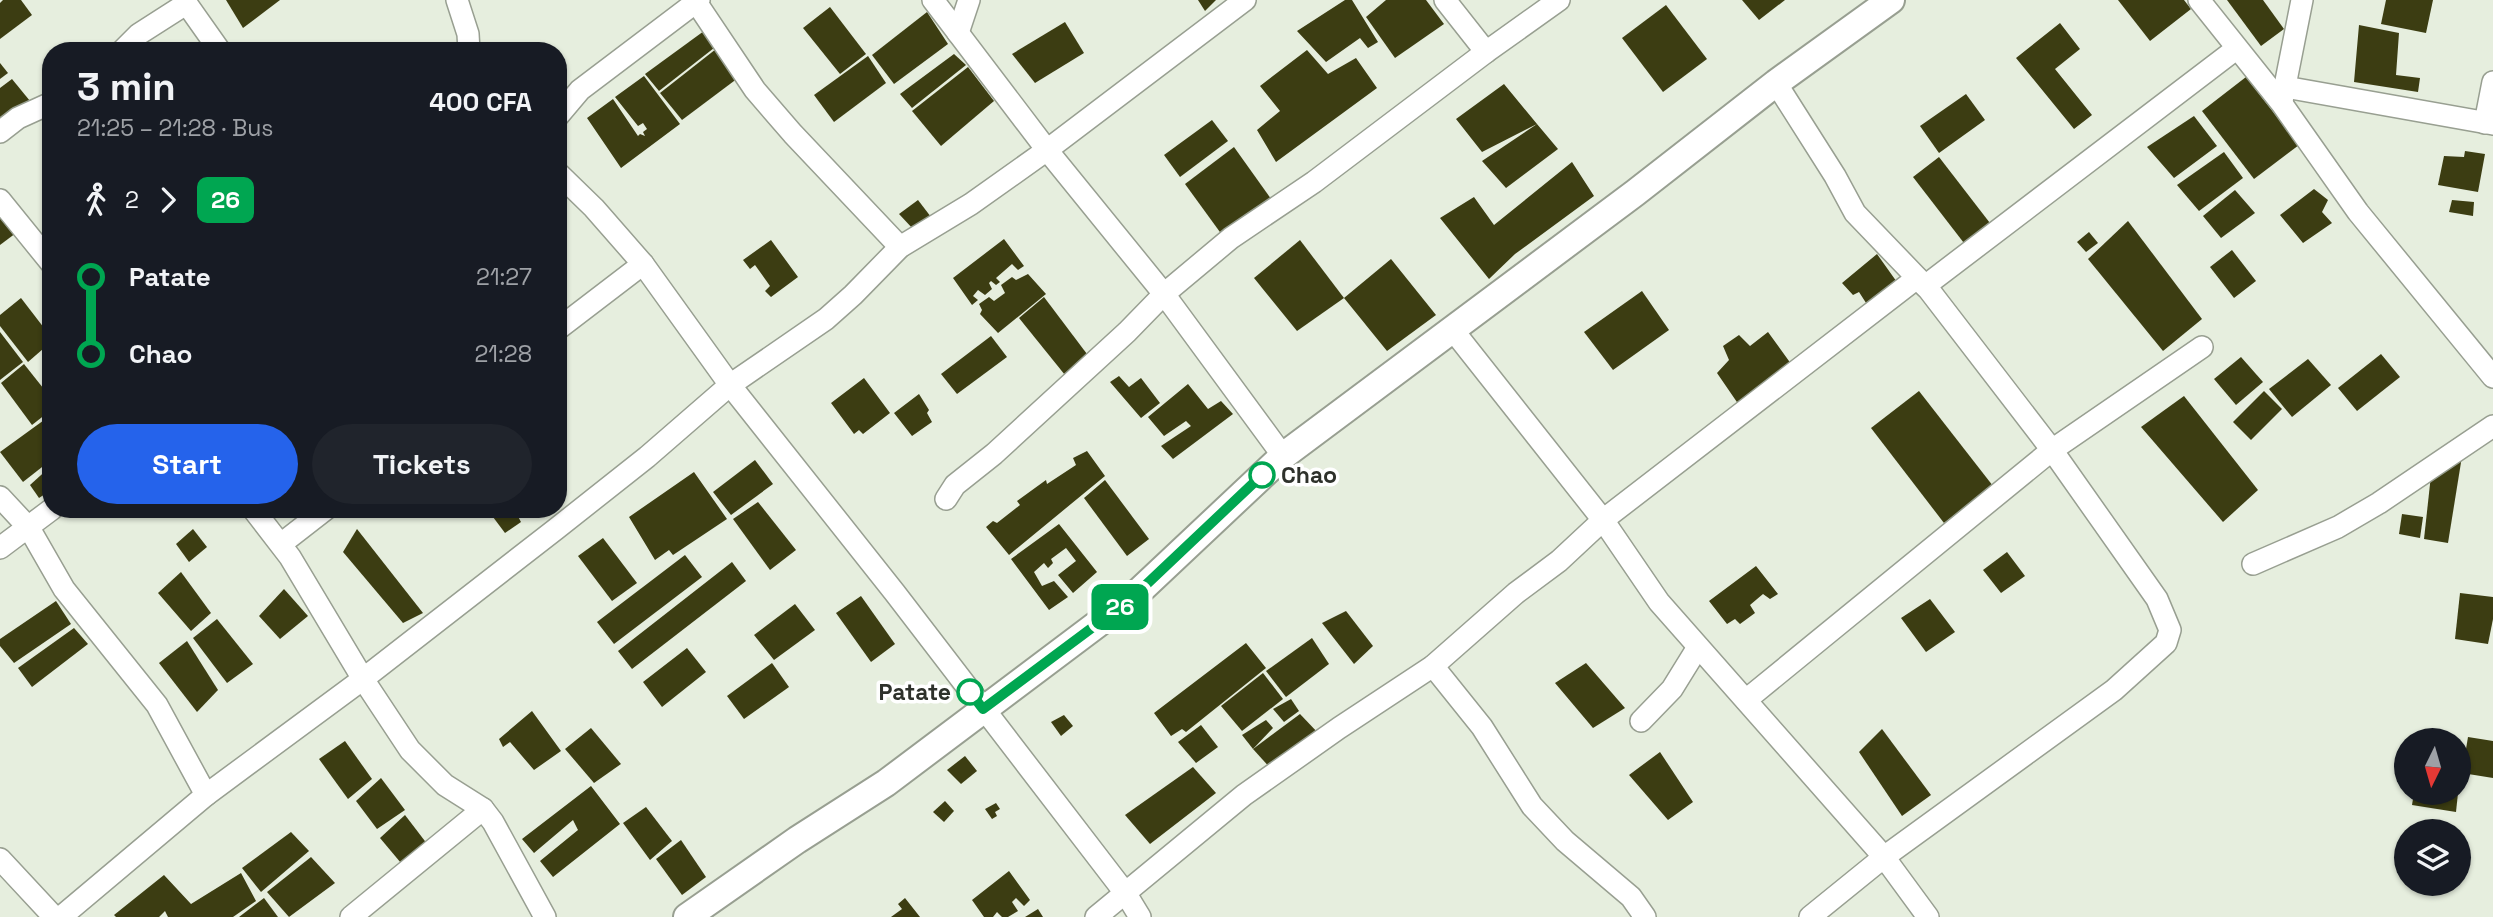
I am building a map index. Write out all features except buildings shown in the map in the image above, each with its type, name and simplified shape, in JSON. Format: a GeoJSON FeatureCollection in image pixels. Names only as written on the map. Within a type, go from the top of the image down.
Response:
{"type":"FeatureCollection","features":[{"type":"Feature","properties":{"kind":"street"},"geometry":{"type":"LineString","coordinates":[[457,0],[468,42]]}},
{"type":"Feature","properties":{"kind":"street"},"geometry":{"type":"LineString","coordinates":[[933,0],[1047,150],[1164,294],[1283,456]]}},
{"type":"Feature","properties":{"kind":"street"},"geometry":{"type":"LineString","coordinates":[[958,33],[970,0]]}},
{"type":"Feature","properties":{"kind":"street"},"geometry":{"type":"LineString","coordinates":[[61,917],[206,795],[363,679],[647,457],[730,385],[826,319],[900,247],[971,204],[1047,150],[1245,0]]}},
{"type":"Feature","properties":{"kind":"street"},"geometry":{"type":"LineString","coordinates":[[1445,0],[1486,52]]}},
{"type":"Feature","properties":{"kind":"street"},"geometry":{"type":"LineString","coordinates":[[946,499],[955,485],[994,454],[1127,332],[1164,294],[1231,238],[1314,183],[1559,0]]}},
{"type":"Feature","properties":{"kind":"street"},"geometry":{"type":"LineString","coordinates":[[687,917],[797,840],[886,783],[1132,598],[1283,456],[1635,193],[1776,83],[1891,0]]}},
{"type":"Feature","properties":{"kind":"street"},"geometry":{"type":"LineString","coordinates":[[2199,0],[2236,49],[2283,96],[2358,212],[2493,377]]}},
{"type":"Feature","properties":{"kind":"street"},"geometry":{"type":"LineString","coordinates":[[2283,96],[2302,0]]}},
{"type":"Feature","properties":{"kind":"street"},"geometry":{"type":"LineString","coordinates":[[567,105],[580,90],[698,1],[755,90],[900,247]]}},
{"type":"Feature","properties":{"kind":"street"},"geometry":{"type":"LineString","coordinates":[[131,42],[185,2],[214,42]]}},
{"type":"Feature","properties":{"kind":"street"},"geometry":{"type":"LineString","coordinates":[[1096,917],[1244,794],[1433,666],[1516,593],[1559,561],[1603,520],[2236,49]]}},
{"type":"Feature","properties":{"kind":"street"},"geometry":{"type":"LineString","coordinates":[[2283,96],[2489,123],[2493,82]]}},
{"type":"Feature","properties":{"kind":"street"},"geometry":{"type":"LineString","coordinates":[[1776,83],[1835,176],[1855,213],[1921,282],[2052,450],[2157,599],[2170,630],[2166,643],[2114,691],[1884,857],[1810,917]]}},
{"type":"Feature","properties":{"kind":"street"},"geometry":{"type":"LineString","coordinates":[[0,132],[18,118],[42,107]]}},
{"type":"Feature","properties":{"kind":"street"},"geometry":{"type":"LineString","coordinates":[[567,182],[643,264],[730,385],[881,574],[1126,894],[1140,917]]}},
{"type":"Feature","properties":{"kind":"street"},"geometry":{"type":"LineString","coordinates":[[0,200],[42,252]]}},
{"type":"Feature","properties":{"kind":"street"},"geometry":{"type":"LineString","coordinates":[[567,323],[643,264]]}},
{"type":"Feature","properties":{"kind":"street"},"geometry":{"type":"LineString","coordinates":[[1452,329],[1603,520],[1659,602],[1884,857],[1928,917]]}},
{"type":"Feature","properties":{"kind":"street"},"geometry":{"type":"LineString","coordinates":[[1746,700],[2052,450],[2202,347]]}},
{"type":"Feature","properties":{"kind":"street"},"geometry":{"type":"LineString","coordinates":[[2253,564],[2338,527],[2379,503],[2493,426]]}},
{"type":"Feature","properties":{"kind":"street"},"geometry":{"type":"LineString","coordinates":[[0,497],[29,528],[64,589],[157,705],[206,795]]}},
{"type":"Feature","properties":{"kind":"street"},"geometry":{"type":"LineString","coordinates":[[0,548],[42,517]]}},
{"type":"Feature","properties":{"kind":"street"},"geometry":{"type":"LineString","coordinates":[[260,518],[281,544],[393,727],[425,768],[444,785],[483,809],[493,822],[545,917]]}},
{"type":"Feature","properties":{"kind":"street"},"geometry":{"type":"LineString","coordinates":[[281,544],[315,518]]}},
{"type":"Feature","properties":{"kind":"street"},"geometry":{"type":"LineString","coordinates":[[1641,721],[1672,689],[1698,647]]}},
{"type":"Feature","properties":{"kind":"street"},"geometry":{"type":"LineString","coordinates":[[1433,666],[1482,727],[1532,806],[1565,841],[1631,897],[1645,917]]}},
{"type":"Feature","properties":{"kind":"street"},"geometry":{"type":"LineString","coordinates":[[351,917],[483,809]]}},
{"type":"Feature","properties":{"kind":"street"},"geometry":{"type":"LineString","coordinates":[[0,859],[54,917]]}},
{"type":"Feature","properties":{"kind":"bus line","name":"26"},"geometry":{"type":"LineString","coordinates":[[970,692],[983,709],[1132,598],[1262,475]]}},
{"type":"Feature","properties":{"kind":"place","name":"Chao"},"geometry":{"type":"Point","coordinates":[1262,475]}},
{"type":"Feature","properties":{"kind":"place","name":"Patate"},"geometry":{"type":"Point","coordinates":[970,692]}}]}
